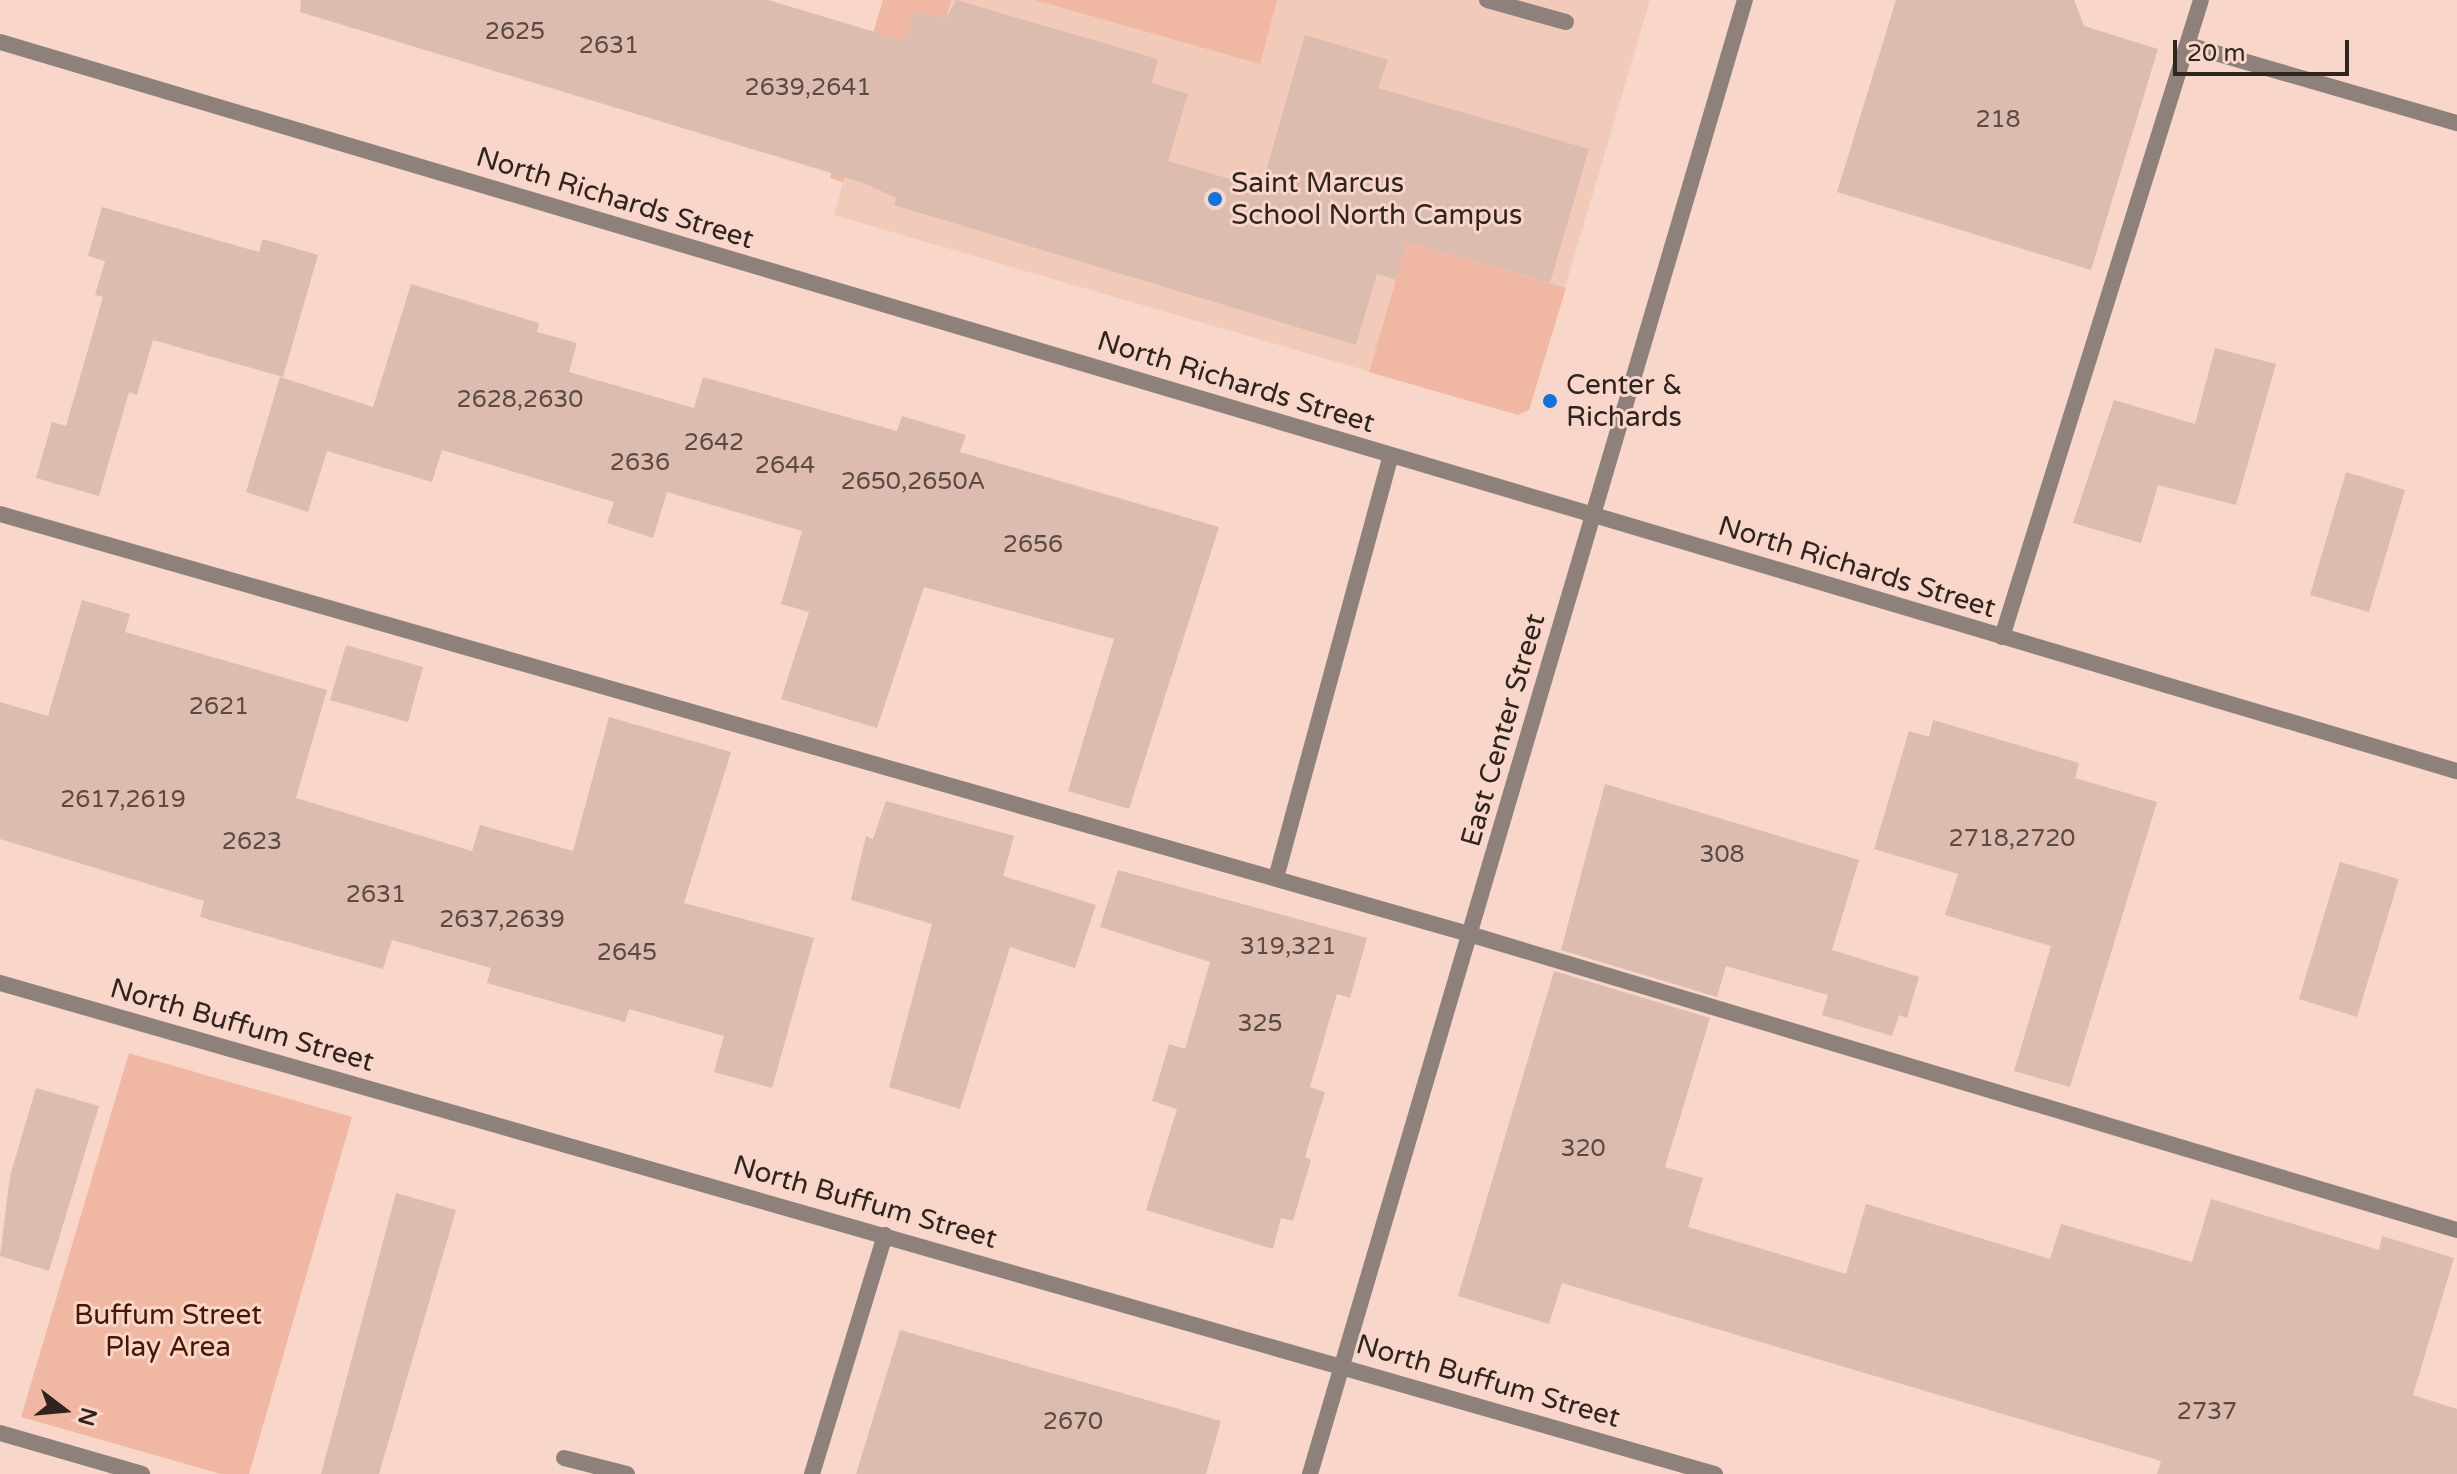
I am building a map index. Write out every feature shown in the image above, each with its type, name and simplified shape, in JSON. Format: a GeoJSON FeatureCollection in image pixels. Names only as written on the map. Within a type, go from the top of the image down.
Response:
{"type":"FeatureCollection","features":[{"type":"Feature","properties":{"kind":"street"},"geometry":{"type":"LineString","coordinates":[[1487,0],[1566,22]]}},
{"type":"Feature","properties":{"kind":"street","name":"East Center Street"},"geometry":{"type":"LineString","coordinates":[[1310,1474],[1745,0]]}},
{"type":"Feature","properties":{"kind":"street"},"geometry":{"type":"LineString","coordinates":[[2002,637],[2201,0]]}},
{"type":"Feature","properties":{"kind":"street","name":"North Richards Street"},"geometry":{"type":"LineString","coordinates":[[0,42],[2457,771]]}},
{"type":"Feature","properties":{"kind":"street"},"geometry":{"type":"LineString","coordinates":[[2188,45],[2457,123]]}},
{"type":"Feature","properties":{"kind":"street"},"geometry":{"type":"LineString","coordinates":[[1276,878],[1391,455]]}},
{"type":"Feature","properties":{"kind":"street"},"geometry":{"type":"LineString","coordinates":[[0,514],[1469,934],[2457,1230]]}},
{"type":"Feature","properties":{"kind":"street","name":"North Buffum Street"},"geometry":{"type":"LineString","coordinates":[[0,983],[1343,1365],[1715,1474]]}},
{"type":"Feature","properties":{"kind":"street"},"geometry":{"type":"LineString","coordinates":[[812,1474],[885,1235]]}},
{"type":"Feature","properties":{"kind":"street"},"geometry":{"type":"LineString","coordinates":[[0,1433],[142,1474]]}},
{"type":"Feature","properties":{"kind":"street"},"geometry":{"type":"LineString","coordinates":[[564,1458],[627,1474]]}},
{"type":"Feature","properties":{"kind":"shaded area","name":"Saint Marcus School North Campus"},"geometry":{"type":"Polygon","coordinates":[[[883,0],[1650,0],[1529,410],[1518,415],[834,215],[843,183],[830,178],[883,0]]]}},
{"type":"Feature","properties":{"kind":"green space"},"geometry":{"type":"Polygon","coordinates":[[[883,0],[951,0],[946,19],[914,11],[864,181],[845,176],[843,182],[830,178],[883,0]]]}},
{"type":"Feature","properties":{"kind":"green space"},"geometry":{"type":"Polygon","coordinates":[[[1035,0],[1277,0],[1260,64],[1035,0]]]}},
{"type":"Feature","properties":{"kind":"green space"},"geometry":{"type":"Polygon","coordinates":[[[1407,242],[1566,288],[1529,410],[1518,415],[1369,372],[1407,242]]]}},
{"type":"Feature","properties":{"kind":"green space","name":"Buffum Street Play Area"},"geometry":{"type":"Polygon","coordinates":[[[129,1053],[352,1117],[249,1474],[221,1474],[21,1417],[129,1053]]]}},
{"type":"Feature","properties":{"kind":"building"},"geometry":{"type":"Polygon","coordinates":[[[301,0],[768,0],[905,41],[914,10],[946,19],[956,0],[1158,59],[1152,83],[1188,94],[1168,161],[1261,188],[1305,35],[1388,60],[1378,88],[1589,149],[1550,283],[1407,242],[1396,280],[1377,274],[1356,345],[894,205],[896,198],[864,183],[300,12],[301,0]]]}},
{"type":"Feature","properties":{"kind":"building"},"geometry":{"type":"Polygon","coordinates":[[[1896,0],[2074,0],[2084,26],[2158,49],[2091,270],[1837,192],[1896,0]]]}},
{"type":"Feature","properties":{"kind":"building"},"geometry":{"type":"Polygon","coordinates":[[[102,207],[259,252],[263,239],[318,255],[283,377],[153,340],[137,395],[129,392],[99,496],[36,478],[52,422],[66,426],[103,297],[95,295],[105,261],[88,256],[102,207]]]}},
{"type":"Feature","properties":{"kind":"building"},"geometry":{"type":"Polygon","coordinates":[[[411,284],[539,323],[537,332],[577,343],[569,372],[694,408],[703,377],[897,431],[902,416],[966,435],[960,452],[1219,527],[1129,809],[1068,791],[1114,639],[924,587],[877,728],[781,699],[809,612],[781,604],[802,531],[667,492],[653,538],[607,523],[614,502],[442,450],[432,482],[327,451],[308,512],[246,492],[280,377],[373,407],[411,284]]]}},
{"type":"Feature","properties":{"kind":"building"},"geometry":{"type":"Polygon","coordinates":[[[2215,348],[2276,364],[2236,505],[2158,485],[2141,543],[2073,523],[2114,400],[2195,424],[2215,348]]]}},
{"type":"Feature","properties":{"kind":"building"},"geometry":{"type":"Polygon","coordinates":[[[2346,472],[2405,490],[2369,612],[2310,595],[2346,472]]]}},
{"type":"Feature","properties":{"kind":"building"},"geometry":{"type":"Polygon","coordinates":[[[82,600],[130,614],[125,632],[327,690],[296,798],[472,851],[480,825],[573,851],[609,717],[731,752],[684,903],[814,938],[772,1088],[714,1072],[724,1036],[629,1009],[625,1022],[487,983],[491,968],[392,940],[383,969],[200,917],[204,901],[0,839],[0,702],[48,716],[82,600]]]}},
{"type":"Feature","properties":{"kind":"building"},"geometry":{"type":"Polygon","coordinates":[[[346,645],[423,667],[408,722],[330,700],[346,645]]]}},
{"type":"Feature","properties":{"kind":"building"},"geometry":{"type":"Polygon","coordinates":[[[1933,720],[2079,763],[2075,778],[2157,802],[2070,1087],[2014,1071],[2051,946],[1945,915],[1958,874],[1874,849],[1909,731],[1929,737],[1933,720]]]}},
{"type":"Feature","properties":{"kind":"building"},"geometry":{"type":"Polygon","coordinates":[[[1605,784],[1859,860],[1832,950],[1919,977],[1907,1018],[1899,1015],[1892,1036],[1822,1015],[1828,995],[1726,966],[1717,997],[1561,950],[1605,784]]]}},
{"type":"Feature","properties":{"kind":"building"},"geometry":{"type":"Polygon","coordinates":[[[886,801],[1014,836],[1003,876],[1096,905],[1075,968],[1010,947],[960,1109],[889,1087],[932,924],[851,900],[866,836],[873,839],[886,801]]]}},
{"type":"Feature","properties":{"kind":"building"},"geometry":{"type":"Polygon","coordinates":[[[2340,862],[2399,879],[2357,1017],[2299,999],[2340,862]]]}},
{"type":"Feature","properties":{"kind":"building"},"geometry":{"type":"Polygon","coordinates":[[[1118,870],[1367,938],[1350,998],[1337,994],[1310,1087],[1325,1092],[1305,1157],[1311,1160],[1293,1221],[1281,1218],[1273,1249],[1146,1210],[1177,1109],[1152,1101],[1169,1044],[1185,1049],[1210,962],[1100,927],[1118,870]]]}},
{"type":"Feature","properties":{"kind":"building"},"geometry":{"type":"Polygon","coordinates":[[[1554,971],[1710,1018],[1665,1167],[1703,1178],[1688,1227],[1846,1274],[1866,1204],[2050,1259],[2061,1224],[2192,1262],[2211,1199],[2379,1250],[2382,1236],[2454,1258],[2413,1395],[2457,1409],[2457,1474],[2157,1474],[2161,1461],[1562,1283],[1549,1324],[1458,1296],[1554,971]]]}},
{"type":"Feature","properties":{"kind":"building"},"geometry":{"type":"Polygon","coordinates":[[[36,1088],[99,1106],[49,1271],[0,1256],[10,1176],[36,1088]]]}},
{"type":"Feature","properties":{"kind":"building"},"geometry":{"type":"Polygon","coordinates":[[[396,1193],[456,1210],[379,1474],[321,1474],[396,1193]]]}},
{"type":"Feature","properties":{"kind":"building"},"geometry":{"type":"Polygon","coordinates":[[[900,1330],[1221,1421],[1206,1474],[856,1474],[900,1330]]]}},
{"type":"Feature","properties":{"kind":"place","name":"Saint Marcus School North Campus"},"geometry":{"type":"Point","coordinates":[1215,199]}},
{"type":"Feature","properties":{"kind":"place","name":"Center & Richards"},"geometry":{"type":"Point","coordinates":[1550,401]}}]}
